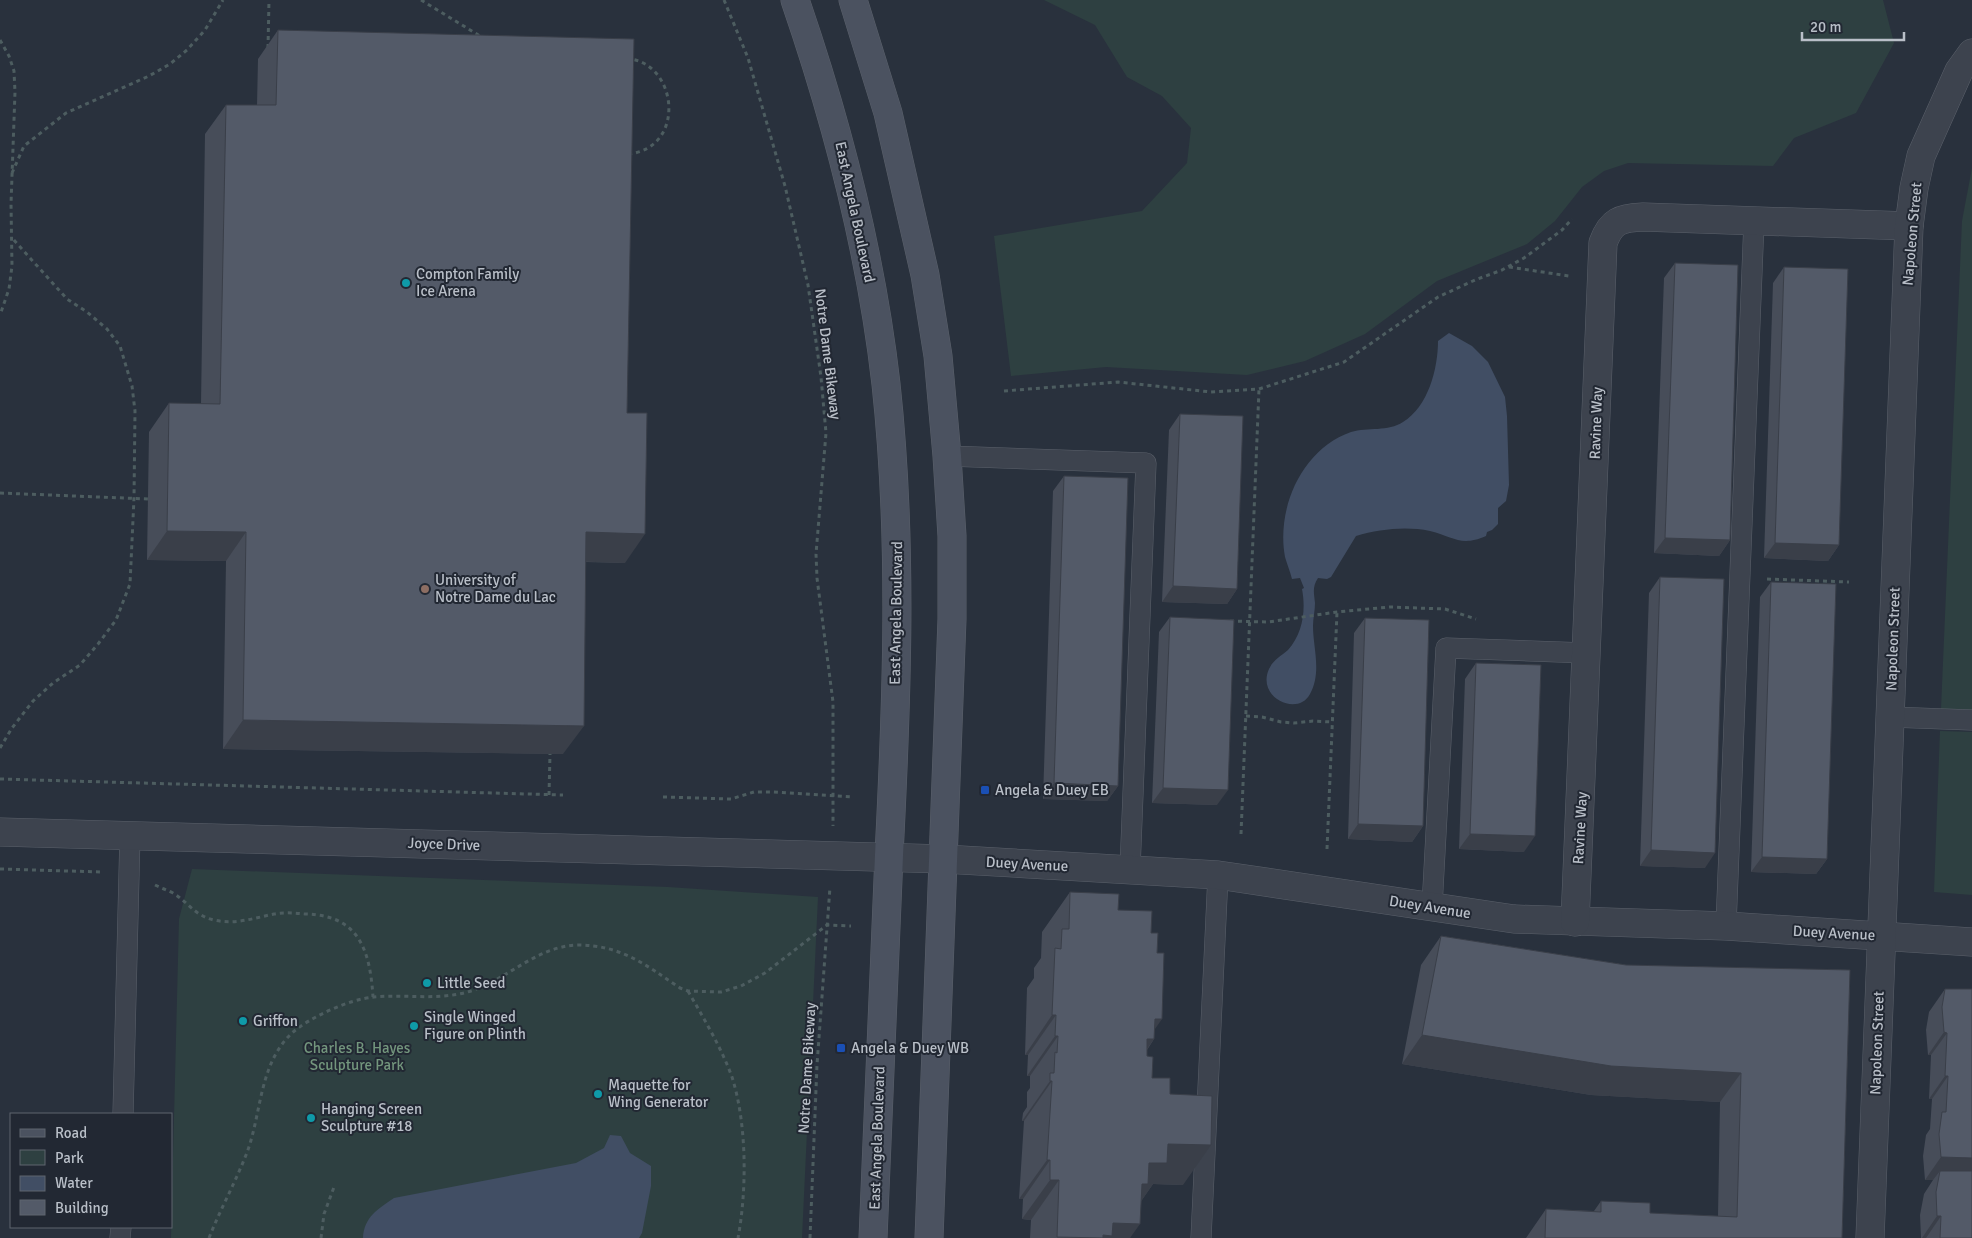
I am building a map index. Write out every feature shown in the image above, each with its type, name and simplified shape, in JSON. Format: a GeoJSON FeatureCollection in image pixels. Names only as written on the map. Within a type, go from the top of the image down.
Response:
{"type":"FeatureCollection","features":[{"type":"Feature","properties":{"kind":"main road","name":"East Angela Boulevard"},"geometry":{"type":"LineString","coordinates":[[795,0],[816,60],[839,136],[874,301],[886,384],[898,539],[893,781],[874,1238]]}},
{"type":"Feature","properties":{"kind":"main road"},"geometry":{"type":"LineString","coordinates":[[853,0],[888,113],[925,275],[938,356],[952,536],[952,619],[929,1238]]}},
{"type":"Feature","properties":{"kind":"street","name":"Napoleon Street"},"geometry":{"type":"LineString","coordinates":[[1870,1238],[1909,226],[1921,156],[1959,71],[1972,53]]}},
{"type":"Feature","properties":{"kind":"street","name":"Ravine Way"},"geometry":{"type":"LineString","coordinates":[[1575,922],[1588,653],[1603,244],[1607,231],[1615,223],[1628,218],[1909,226]]}},
{"type":"Feature","properties":{"kind":"street","name":"Joyce Drive"},"geometry":{"type":"LineString","coordinates":[[0,832],[889,856]]}},
{"type":"Feature","properties":{"kind":"street","name":"Duey Avenue"},"geometry":{"type":"LineString","coordinates":[[889,856],[1218,876],[1514,919],[1726,926],[1972,942]]}},
{"type":"Feature","properties":{"kind":"lane"},"geometry":{"type":"LineString","coordinates":[[1726,926],[1754,221]]}},
{"type":"Feature","properties":{"kind":"lane"},"geometry":{"type":"LineString","coordinates":[[947,456],[1146,463],[1130,870]]}},
{"type":"Feature","properties":{"kind":"lane"},"geometry":{"type":"LineString","coordinates":[[1432,907],[1446,648],[1588,653]]}},
{"type":"Feature","properties":{"kind":"lane"},"geometry":{"type":"LineString","coordinates":[[1890,717],[1972,720]]}},
{"type":"Feature","properties":{"kind":"lane"},"geometry":{"type":"LineString","coordinates":[[123,1113],[130,835]]}},
{"type":"Feature","properties":{"kind":"lane"},"geometry":{"type":"LineString","coordinates":[[1201,1238],[1218,876]]}},
{"type":"Feature","properties":{"kind":"path"},"geometry":{"type":"LineString","coordinates":[[12,173],[24,146],[66,113],[150,76],[170,64],[187,50],[205,30],[224,0]]}},
{"type":"Feature","properties":{"kind":"path"},"geometry":{"type":"LineString","coordinates":[[268,49],[269,0]]}},
{"type":"Feature","properties":{"kind":"path"},"geometry":{"type":"LineString","coordinates":[[421,0],[461,26],[486,39]]}},
{"type":"Feature","properties":{"kind":"path","name":"Notre Dame Bikeway"},"geometry":{"type":"LineString","coordinates":[[724,0],[748,58],[782,177],[808,285],[821,377],[826,433],[816,554],[817,578],[833,702],[833,812]]}},
{"type":"Feature","properties":{"kind":"path"},"geometry":{"type":"LineString","coordinates":[[0,40],[9,56],[14,71],[12,266],[9,289],[0,315]]}},
{"type":"Feature","properties":{"kind":"path"},"geometry":{"type":"LineString","coordinates":[[619,155],[641,152],[659,141],[665,130],[668,116],[669,101],[664,85],[656,72],[644,63],[628,59]]}},
{"type":"Feature","properties":{"kind":"path"},"geometry":{"type":"LineString","coordinates":[[1004,391],[1118,382],[1211,392],[1259,389],[1344,362],[1438,298],[1475,280],[1509,267],[1524,258],[1562,230],[1572,219]]}},
{"type":"Feature","properties":{"kind":"path"},"geometry":{"type":"LineString","coordinates":[[0,748],[12,728],[33,701],[52,683],[80,665],[116,620],[130,584],[134,498],[135,411],[132,386],[120,346],[107,329],[87,312],[67,300],[12,238]]}},
{"type":"Feature","properties":{"kind":"path"},"geometry":{"type":"LineString","coordinates":[[1509,267],[1570,276]]}},
{"type":"Feature","properties":{"kind":"path"},"geometry":{"type":"LineString","coordinates":[[1241,834],[1259,389]]}},
{"type":"Feature","properties":{"kind":"path"},"geometry":{"type":"LineString","coordinates":[[0,493],[148,499]]}},
{"type":"Feature","properties":{"kind":"path"},"geometry":{"type":"LineString","coordinates":[[1763,579],[1849,582]]}},
{"type":"Feature","properties":{"kind":"path"},"geometry":{"type":"LineString","coordinates":[[1221,621],[1250,622],[1292,619],[1390,607],[1445,609],[1482,620]]}},
{"type":"Feature","properties":{"kind":"path"},"geometry":{"type":"LineString","coordinates":[[1327,849],[1337,612]]}},
{"type":"Feature","properties":{"kind":"path"},"geometry":{"type":"LineString","coordinates":[[1246,716],[1262,717],[1287,723],[1313,720],[1332,722]]}},
{"type":"Feature","properties":{"kind":"path"},"geometry":{"type":"LineString","coordinates":[[550,754],[550,795]]}},
{"type":"Feature","properties":{"kind":"path"},"geometry":{"type":"LineString","coordinates":[[0,780],[563,795]]}},
{"type":"Feature","properties":{"kind":"path"},"geometry":{"type":"LineString","coordinates":[[663,797],[732,799],[754,792],[852,796]]}},
{"type":"Feature","properties":{"kind":"path"},"geometry":{"type":"LineString","coordinates":[[0,869],[129,873],[174,894],[196,913],[213,920],[233,922],[284,913],[330,916],[345,924],[358,939],[366,953],[371,974],[373,997]]}},
{"type":"Feature","properties":{"kind":"path","name":"Notre Dame Bikeway"},"geometry":{"type":"LineString","coordinates":[[810,1238],[817,1065],[829,899]]}},
{"type":"Feature","properties":{"kind":"path"},"geometry":{"type":"LineString","coordinates":[[209,1238],[247,1155],[256,1128],[265,1076],[275,1055],[292,1033],[339,1005],[373,997],[454,996],[474,990],[548,952],[577,945],[610,948],[642,962],[680,988],[688,991],[721,992],[741,986],[765,973],[827,925],[851,926]]}},
{"type":"Feature","properties":{"kind":"path"},"geometry":{"type":"LineString","coordinates":[[688,991],[719,1046],[732,1078],[741,1117],[743,1198],[738,1238]]}},
{"type":"Feature","properties":{"kind":"path"},"geometry":{"type":"LineString","coordinates":[[321,1238],[324,1214],[334,1187]]}},
{"type":"Feature","properties":{"kind":"green space"},"geometry":{"type":"Polygon","coordinates":[[[1044,0],[1883,0],[1894,43],[1856,113],[1794,138],[1773,166],[1628,163],[1604,171],[1582,187],[1555,221],[1527,244],[1437,281],[1365,334],[1305,361],[1247,375],[1106,367],[1011,376],[994,236],[1142,211],[1187,163],[1191,128],[1162,96],[1127,77],[1095,25],[1044,0]]]}},
{"type":"Feature","properties":{"kind":"green space"},"geometry":{"type":"Polygon","coordinates":[[[1972,168],[1972,710],[1941,709],[1962,221],[1972,168]]]}},
{"type":"Feature","properties":{"kind":"green space"},"geometry":{"type":"Polygon","coordinates":[[[1940,731],[1972,732],[1972,895],[1934,892],[1940,731]]]}},
{"type":"Feature","properties":{"kind":"green space","name":"Charles B. Hayes Sculpture Park"},"geometry":{"type":"Polygon","coordinates":[[[192,869],[668,887],[818,897],[802,1238],[171,1238],[179,919],[192,869]]]}},
{"type":"Feature","properties":{"kind":"water"},"geometry":{"type":"Polygon","coordinates":[[[1449,333],[1472,346],[1488,362],[1505,397],[1509,485],[1506,501],[1498,508],[1498,524],[1487,532],[1486,536],[1470,541],[1458,540],[1430,531],[1412,529],[1384,530],[1356,536],[1331,577],[1327,579],[1318,578],[1315,584],[1313,626],[1316,677],[1314,686],[1304,701],[1297,704],[1288,704],[1280,701],[1273,696],[1268,688],[1269,669],[1288,650],[1297,636],[1302,621],[1304,605],[1302,589],[1304,588],[1300,578],[1292,579],[1285,557],[1283,538],[1289,500],[1296,482],[1306,466],[1334,440],[1351,432],[1391,427],[1403,422],[1412,415],[1425,397],[1434,375],[1438,341],[1449,333]]]}},
{"type":"Feature","properties":{"kind":"water"},"geometry":{"type":"Polygon","coordinates":[[[610,1135],[621,1136],[630,1153],[651,1166],[651,1186],[642,1233],[639,1238],[363,1238],[369,1219],[377,1210],[394,1198],[576,1163],[604,1148],[610,1135]]]}},
{"type":"Feature","properties":{"kind":"building","name":"Compton Family Ice Arena"},"geometry":{"type":"Polygon","coordinates":[[[278,30],[634,39],[627,413],[647,413],[645,534],[586,532],[584,726],[243,720],[246,532],[167,531],[169,403],[220,404],[226,105],[276,105],[278,30]]]}},
{"type":"Feature","properties":{"kind":"building"},"geometry":{"type":"Polygon","coordinates":[[[1675,263],[1738,265],[1730,540],[1665,538],[1675,263]]]}},
{"type":"Feature","properties":{"kind":"building"},"geometry":{"type":"Polygon","coordinates":[[[1784,267],[1848,269],[1839,545],[1775,543],[1784,267]]]}},
{"type":"Feature","properties":{"kind":"building"},"geometry":{"type":"Polygon","coordinates":[[[1180,414],[1243,416],[1237,589],[1173,586],[1180,414]]]}},
{"type":"Feature","properties":{"kind":"building"},"geometry":{"type":"Polygon","coordinates":[[[1064,476],[1128,478],[1118,786],[1054,783],[1064,476]]]}},
{"type":"Feature","properties":{"kind":"building"},"geometry":{"type":"Polygon","coordinates":[[[1660,577],[1724,579],[1715,853],[1651,850],[1660,577]]]}},
{"type":"Feature","properties":{"kind":"building"},"geometry":{"type":"Polygon","coordinates":[[[1771,582],[1836,584],[1827,859],[1762,857],[1771,582]]]}},
{"type":"Feature","properties":{"kind":"building"},"geometry":{"type":"Polygon","coordinates":[[[1170,617],[1234,620],[1228,790],[1163,788],[1170,617]]]}},
{"type":"Feature","properties":{"kind":"building"},"geometry":{"type":"Polygon","coordinates":[[[1365,618],[1429,620],[1423,826],[1358,824],[1365,618]]]}},
{"type":"Feature","properties":{"kind":"building"},"geometry":{"type":"Polygon","coordinates":[[[1476,663],[1541,665],[1535,836],[1470,834],[1476,663]]]}},
{"type":"Feature","properties":{"kind":"building"},"geometry":{"type":"Polygon","coordinates":[[[1070,892],[1119,894],[1118,910],[1152,911],[1151,933],[1158,933],[1157,953],[1164,953],[1162,1019],[1155,1019],[1154,1039],[1147,1039],[1147,1056],[1153,1057],[1152,1078],[1170,1078],[1170,1094],[1212,1096],[1211,1145],[1168,1144],[1167,1163],[1149,1163],[1148,1184],[1142,1184],[1140,1224],[1113,1223],[1112,1236],[1103,1235],[1103,1238],[1057,1237],[1059,1180],[1050,1180],[1050,1160],[1047,1160],[1052,1081],[1050,1081],[1050,1073],[1054,1073],[1058,1036],[1055,1036],[1056,1015],[1052,1015],[1055,948],[1061,949],[1062,929],[1069,929],[1070,892]]]}},
{"type":"Feature","properties":{"kind":"building"},"geometry":{"type":"Polygon","coordinates":[[[1441,936],[1626,965],[1850,970],[1842,1238],[1545,1238],[1546,1209],[1601,1212],[1601,1201],[1650,1203],[1650,1213],[1737,1217],[1741,1073],[1611,1066],[1422,1035],[1441,936]]]}},
{"type":"Feature","properties":{"kind":"building"},"geometry":{"type":"Polygon","coordinates":[[[1945,989],[1972,989],[1972,1158],[1941,1157],[1939,1134],[1942,1112],[1946,1112],[1948,1076],[1945,1076],[1947,1033],[1944,1032],[1942,1007],[1945,989]]]}},
{"type":"Feature","properties":{"kind":"building"},"geometry":{"type":"Polygon","coordinates":[[[1940,1171],[1972,1171],[1972,1238],[1940,1238],[1941,1216],[1937,1216],[1936,1192],[1940,1171]]]}},
{"type":"Feature","properties":{"kind":"place","name":"Compton Family Ice Arena"},"geometry":{"type":"Point","coordinates":[406,283]}},
{"type":"Feature","properties":{"kind":"place","name":"University of Notre Dame du Lac"},"geometry":{"type":"Point","coordinates":[425,589]}},
{"type":"Feature","properties":{"kind":"place","name":"Angela & Duey EB"},"geometry":{"type":"Point","coordinates":[985,790]}},
{"type":"Feature","properties":{"kind":"place","name":"Little Seed"},"geometry":{"type":"Point","coordinates":[427,983]}},
{"type":"Feature","properties":{"kind":"place","name":"Griffon"},"geometry":{"type":"Point","coordinates":[243,1021]}},
{"type":"Feature","properties":{"kind":"place","name":"Single Winged Figure on Plinth"},"geometry":{"type":"Point","coordinates":[414,1026]}},
{"type":"Feature","properties":{"kind":"place","name":"Angela & Duey WB"},"geometry":{"type":"Point","coordinates":[841,1048]}},
{"type":"Feature","properties":{"kind":"place","name":"Maquette for Wing Generator"},"geometry":{"type":"Point","coordinates":[598,1094]}},
{"type":"Feature","properties":{"kind":"place","name":"Hanging Screen Sculpture #18"},"geometry":{"type":"Point","coordinates":[311,1118]}}]}
